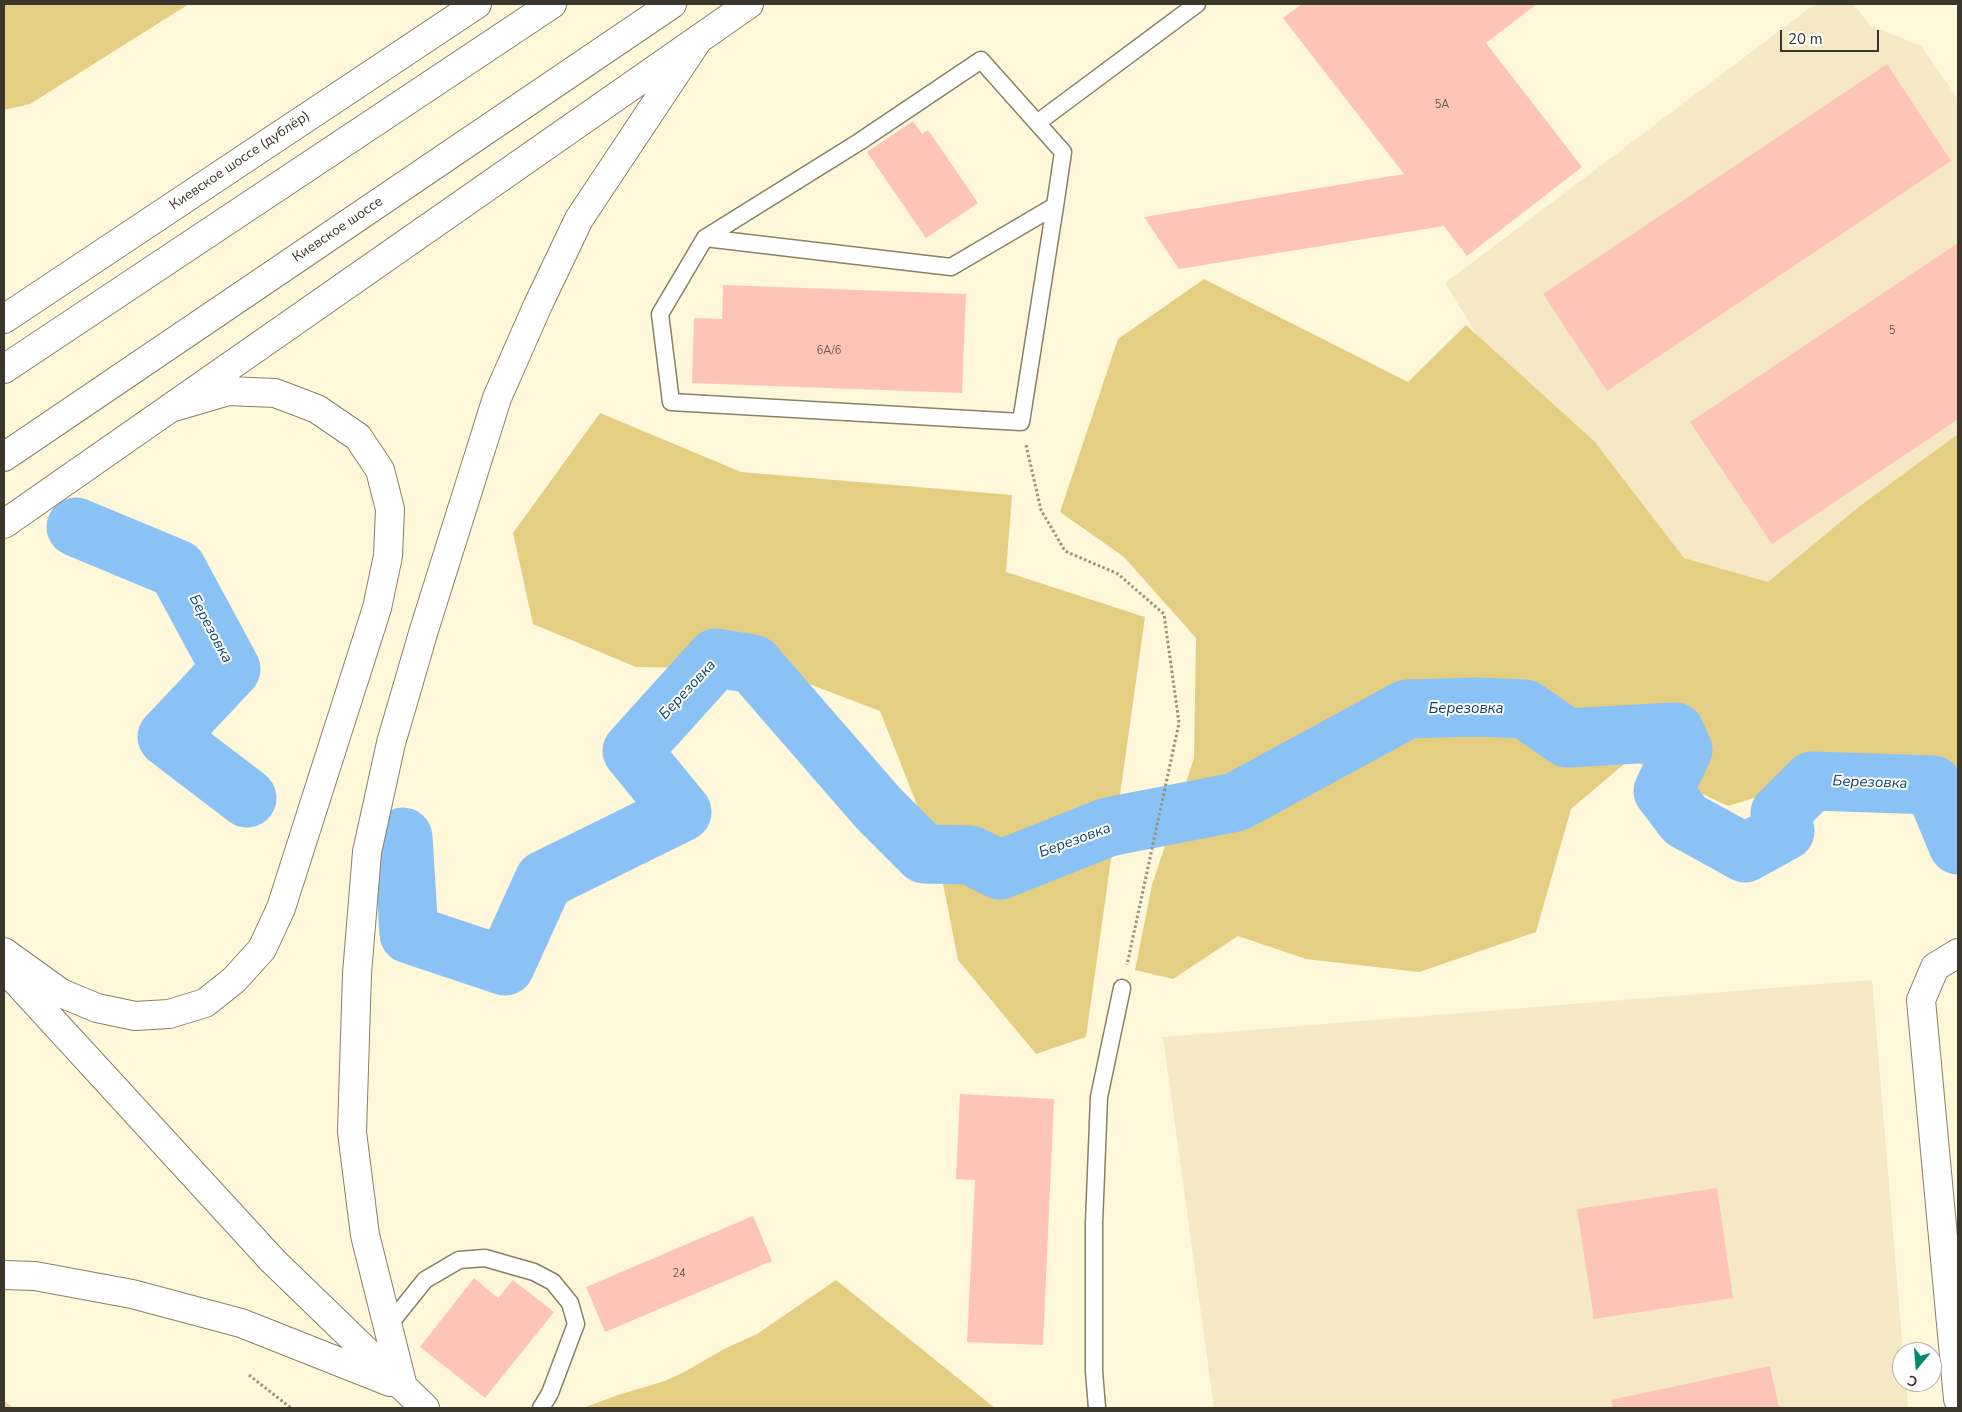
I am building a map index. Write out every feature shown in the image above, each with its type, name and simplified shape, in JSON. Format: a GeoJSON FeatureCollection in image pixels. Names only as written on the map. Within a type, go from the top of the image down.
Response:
{"type":"FeatureCollection","features":[{"type":"Feature","properties":{"kind":"main road","name":"Киевское шоссе (дублёр)"},"geometry":{"type":"LineString","coordinates":[[4,319],[477,4]]}},
{"type":"Feature","properties":{"kind":"main road"},"geometry":{"type":"LineString","coordinates":[[4,369],[552,4]]}},
{"type":"Feature","properties":{"kind":"main road","name":"Киевское шоссе"},"geometry":{"type":"LineString","coordinates":[[4,457],[672,4]]}},
{"type":"Feature","properties":{"kind":"main road"},"geometry":{"type":"LineString","coordinates":[[4,524],[749,4]]}},
{"type":"Feature","properties":{"kind":"main road"},"geometry":{"type":"LineString","coordinates":[[403,1387],[365,1236],[352,1132],[357,974],[367,852],[391,743],[424,630],[497,398],[537,306],[579,219],[698,40]]}},
{"type":"Feature","properties":{"kind":"main road"},"geometry":{"type":"LineString","coordinates":[[4,952],[61,993],[97,1008],[135,1016],[168,1014],[205,1003],[234,980],[262,949],[281,908],[377,608],[388,556],[390,509],[380,470],[358,437],[318,409],[275,393],[228,391],[170,408]]}},
{"type":"Feature","properties":{"kind":"main road"},"geometry":{"type":"LineString","coordinates":[[1958,953],[1935,967],[1921,1000],[1958,1399]]}},
{"type":"Feature","properties":{"kind":"main road"},"geometry":{"type":"LineString","coordinates":[[4,968],[273,1261],[425,1408]]}},
{"type":"Feature","properties":{"kind":"main road"},"geometry":{"type":"LineString","coordinates":[[4,1275],[35,1276],[132,1294],[242,1323],[403,1387]]}},
{"type":"Feature","properties":{"kind":"lane"},"geometry":{"type":"LineString","coordinates":[[1037,123],[1197,4]]}},
{"type":"Feature","properties":{"kind":"lane"},"geometry":{"type":"LineString","coordinates":[[981,60],[1037,123],[1063,152],[1021,422],[672,402],[660,314],[705,238],[860,142],[981,60]]}},
{"type":"Feature","properties":{"kind":"lane"},"geometry":{"type":"LineString","coordinates":[[705,238],[951,267],[1055,206]]}},
{"type":"Feature","properties":{"kind":"lane"},"geometry":{"type":"LineString","coordinates":[[1097,1408],[1094,1371],[1094,1224],[1099,1097],[1122,988]]}},
{"type":"Feature","properties":{"kind":"lane"},"geometry":{"type":"LineString","coordinates":[[388,1326],[425,1280],[459,1260],[485,1258],[510,1264],[540,1275],[553,1282],[570,1303],[576,1324],[550,1394],[541,1408]]}},
{"type":"Feature","properties":{"kind":"path"},"geometry":{"type":"LineString","coordinates":[[1021,422],[1041,510],[1065,551],[1118,574],[1164,614],[1179,723],[1122,988]]}},
{"type":"Feature","properties":{"kind":"path"},"geometry":{"type":"LineString","coordinates":[[249,1375],[291,1408]]}},
{"type":"Feature","properties":{"kind":"shaded area"},"geometry":{"type":"Polygon","coordinates":[[[4,4],[189,4],[30,104],[4,110],[4,4]]]}},
{"type":"Feature","properties":{"kind":"shaded area"},"geometry":{"type":"Polygon","coordinates":[[[1815,4],[1853,4],[1870,25],[1921,46],[1958,99],[1958,510],[1761,641],[1557,464],[1445,283],[1815,4]]]}},
{"type":"Feature","properties":{"kind":"shaded area"},"geometry":{"type":"Polygon","coordinates":[[[1204,279],[1408,382],[1466,325],[1594,441],[1684,558],[1768,582],[1860,506],[1958,434],[1958,768],[1893,755],[1728,806],[1630,759],[1571,809],[1536,932],[1419,972],[1306,959],[1238,936],[1173,979],[1135,970],[1152,885],[1194,758],[1196,638],[1124,557],[1060,512],[1118,339],[1204,279]]]}},
{"type":"Feature","properties":{"kind":"shaded area"},"geometry":{"type":"Polygon","coordinates":[[[600,413],[741,472],[1012,495],[1006,572],[1145,617],[1086,1037],[1036,1054],[958,960],[938,858],[880,711],[770,669],[636,667],[533,624],[513,533],[600,413]]]}},
{"type":"Feature","properties":{"kind":"shaded area"},"geometry":{"type":"Polygon","coordinates":[[[1872,980],[1902,1342],[1892,1342],[1892,1392],[1907,1392],[1908,1408],[1214,1408],[1163,1037],[1872,980]]]}},
{"type":"Feature","properties":{"kind":"shaded area"},"geometry":{"type":"Polygon","coordinates":[[[836,1280],[995,1408],[583,1408],[665,1381],[686,1371],[724,1349],[757,1334],[836,1280]]]}},
{"type":"Feature","properties":{"kind":"building"},"geometry":{"type":"Polygon","coordinates":[[[1302,4],[1537,4],[1486,43],[1582,167],[1467,256],[1444,226],[1179,269],[1144,217],[1404,174],[1283,18],[1302,4]]]}},
{"type":"Feature","properties":{"kind":"building"},"geometry":{"type":"Polygon","coordinates":[[[1887,64],[1951,161],[1607,391],[1543,294],[1887,64]]]}},
{"type":"Feature","properties":{"kind":"building"},"geometry":{"type":"Polygon","coordinates":[[[913,121],[922,134],[928,130],[978,203],[926,238],[867,152],[913,121]]]}},
{"type":"Feature","properties":{"kind":"building"},"geometry":{"type":"Polygon","coordinates":[[[1958,243],[1958,419],[1772,544],[1690,422],[1958,243]]]}},
{"type":"Feature","properties":{"kind":"building"},"geometry":{"type":"Polygon","coordinates":[[[723,285],[966,294],[962,393],[692,383],[694,318],[722,319],[723,285]]]}},
{"type":"Feature","properties":{"kind":"building"},"geometry":{"type":"Polygon","coordinates":[[[960,1094],[1054,1099],[1043,1345],[967,1342],[975,1180],[956,1179],[960,1094]]]}},
{"type":"Feature","properties":{"kind":"building"},"geometry":{"type":"Polygon","coordinates":[[[1717,1188],[1733,1298],[1594,1319],[1577,1209],[1717,1188]]]}},
{"type":"Feature","properties":{"kind":"building"},"geometry":{"type":"Polygon","coordinates":[[[753,1216],[772,1261],[605,1332],[586,1287],[753,1216]]]}},
{"type":"Feature","properties":{"kind":"building"},"geometry":{"type":"Polygon","coordinates":[[[474,1278],[498,1298],[513,1280],[554,1312],[485,1398],[420,1347],[474,1278]]]}},
{"type":"Feature","properties":{"kind":"building"},"geometry":{"type":"Polygon","coordinates":[[[1770,1366],[1779,1408],[1613,1408],[1611,1400],[1770,1366]]]}},
{"type":"Feature","properties":{"kind":"building"},"geometry":{"type":"Polygon","coordinates":[[[4,1401],[14,1408],[4,1408],[4,1401]]]}},
{"type":"Feature","properties":{"kind":"waterway","name":"Березовка"},"geometry":{"type":"LineString","coordinates":[[76,527],[177,569],[231,669],[167,737],[247,798]]}},
{"type":"Feature","properties":{"kind":"waterway","name":"Березовка"},"geometry":{"type":"LineString","coordinates":[[403,837],[409,934],[505,966],[544,880],[682,812],[632,751],[716,658],[753,664],[879,809],[924,854],[970,855],[1000,870],[1108,827],[1236,802],[1407,709],[1476,707],[1525,709],[1567,738],[1675,732],[1683,750],[1663,791],[1685,820],[1745,853],[1785,831],[1780,813],[1812,781],[1933,785],[1958,845]]}}]}
